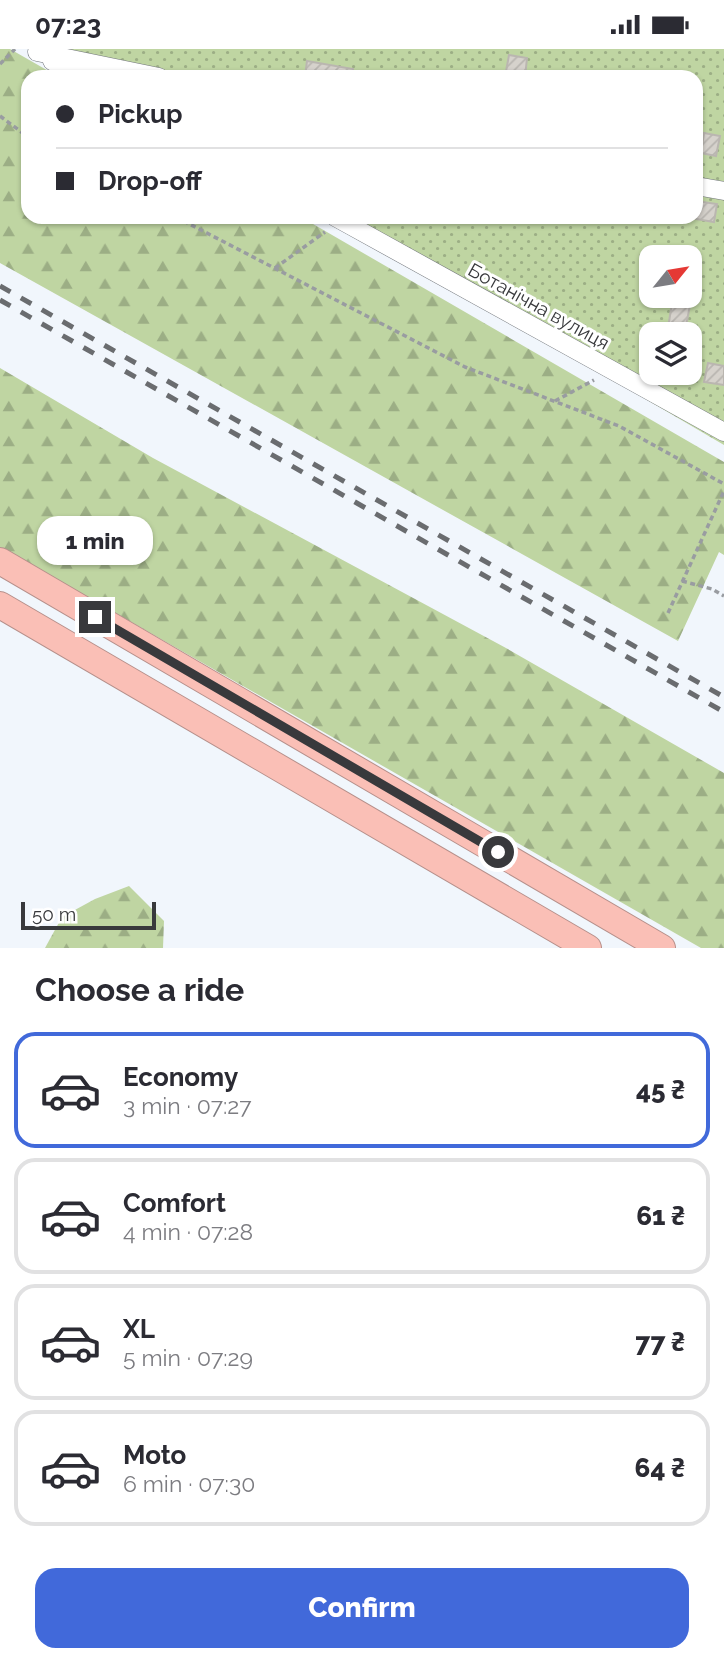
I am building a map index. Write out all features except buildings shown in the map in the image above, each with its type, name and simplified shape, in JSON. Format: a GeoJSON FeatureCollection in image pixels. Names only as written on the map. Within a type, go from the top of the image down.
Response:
{"type":"FeatureCollection","features":[{"type":"Feature","properties":{"kind":"highway"},"geometry":{"type":"LineString","coordinates":[[0,561],[662,948]]}},
{"type":"Feature","properties":{"kind":"highway"},"geometry":{"type":"LineString","coordinates":[[0,605],[588,948]]}},
{"type":"Feature","properties":{"kind":"street"},"geometry":{"type":"LineString","coordinates":[[35,50],[70,70]]}},
{"type":"Feature","properties":{"kind":"street"},"geometry":{"type":"LineString","coordinates":[[35,50],[127,70]]}},
{"type":"Feature","properties":{"kind":"street"},"geometry":{"type":"LineString","coordinates":[[703,187],[724,191]]}},
{"type":"Feature","properties":{"kind":"street","name":"Ботанічна вулиця"},"geometry":{"type":"LineString","coordinates":[[334,224],[724,432]]}},
{"type":"Feature","properties":{"kind":"path"},"geometry":{"type":"LineString","coordinates":[[0,64],[15,49]]}},
{"type":"Feature","properties":{"kind":"path"},"geometry":{"type":"LineString","coordinates":[[0,115],[21,132]]}},
{"type":"Feature","properties":{"kind":"path"},"geometry":{"type":"LineString","coordinates":[[190,224],[465,367],[619,426],[724,484]]}},
{"type":"Feature","properties":{"kind":"path"},"geometry":{"type":"LineString","coordinates":[[275,268],[331,224]]}},
{"type":"Feature","properties":{"kind":"path"},"geometry":{"type":"LineString","coordinates":[[555,401],[612,370]]}},
{"type":"Feature","properties":{"kind":"path"},"geometry":{"type":"LineString","coordinates":[[668,613],[724,491]]}},
{"type":"Feature","properties":{"kind":"path"},"geometry":{"type":"LineString","coordinates":[[682,581],[712,589],[724,596]]}},
{"type":"Feature","properties":{"kind":"green space"},"geometry":{"type":"Polygon","coordinates":[[[0,49],[10,49],[47,70],[21,70],[21,224],[313,224],[724,462],[724,555],[719,552],[678,641],[0,263],[0,49]]]}},
{"type":"Feature","properties":{"kind":"green space"},"geometry":{"type":"Polygon","coordinates":[[[60,49],[724,49],[724,445],[347,224],[703,224],[703,70],[82,70],[67,61],[60,49]]]}},
{"type":"Feature","properties":{"kind":"green space"},"geometry":{"type":"Polygon","coordinates":[[[0,368],[153,458],[506,648],[724,773],[724,948],[701,948],[0,547],[0,368]]]}},
{"type":"Feature","properties":{"kind":"green space"},"geometry":{"type":"Polygon","coordinates":[[[129,886],[164,921],[163,948],[45,948],[62,917],[95,899],[129,886]]]}},
{"type":"Feature","properties":{"kind":"railway"},"geometry":{"type":"LineString","coordinates":[[0,286],[724,697]]}},
{"type":"Feature","properties":{"kind":"railway"},"geometry":{"type":"LineString","coordinates":[[0,300],[724,712]]}},
{"type":"Feature","properties":{"kind":"route"},"geometry":{"type":"LineString","coordinates":[[95,617],[498,852]]}}]}
